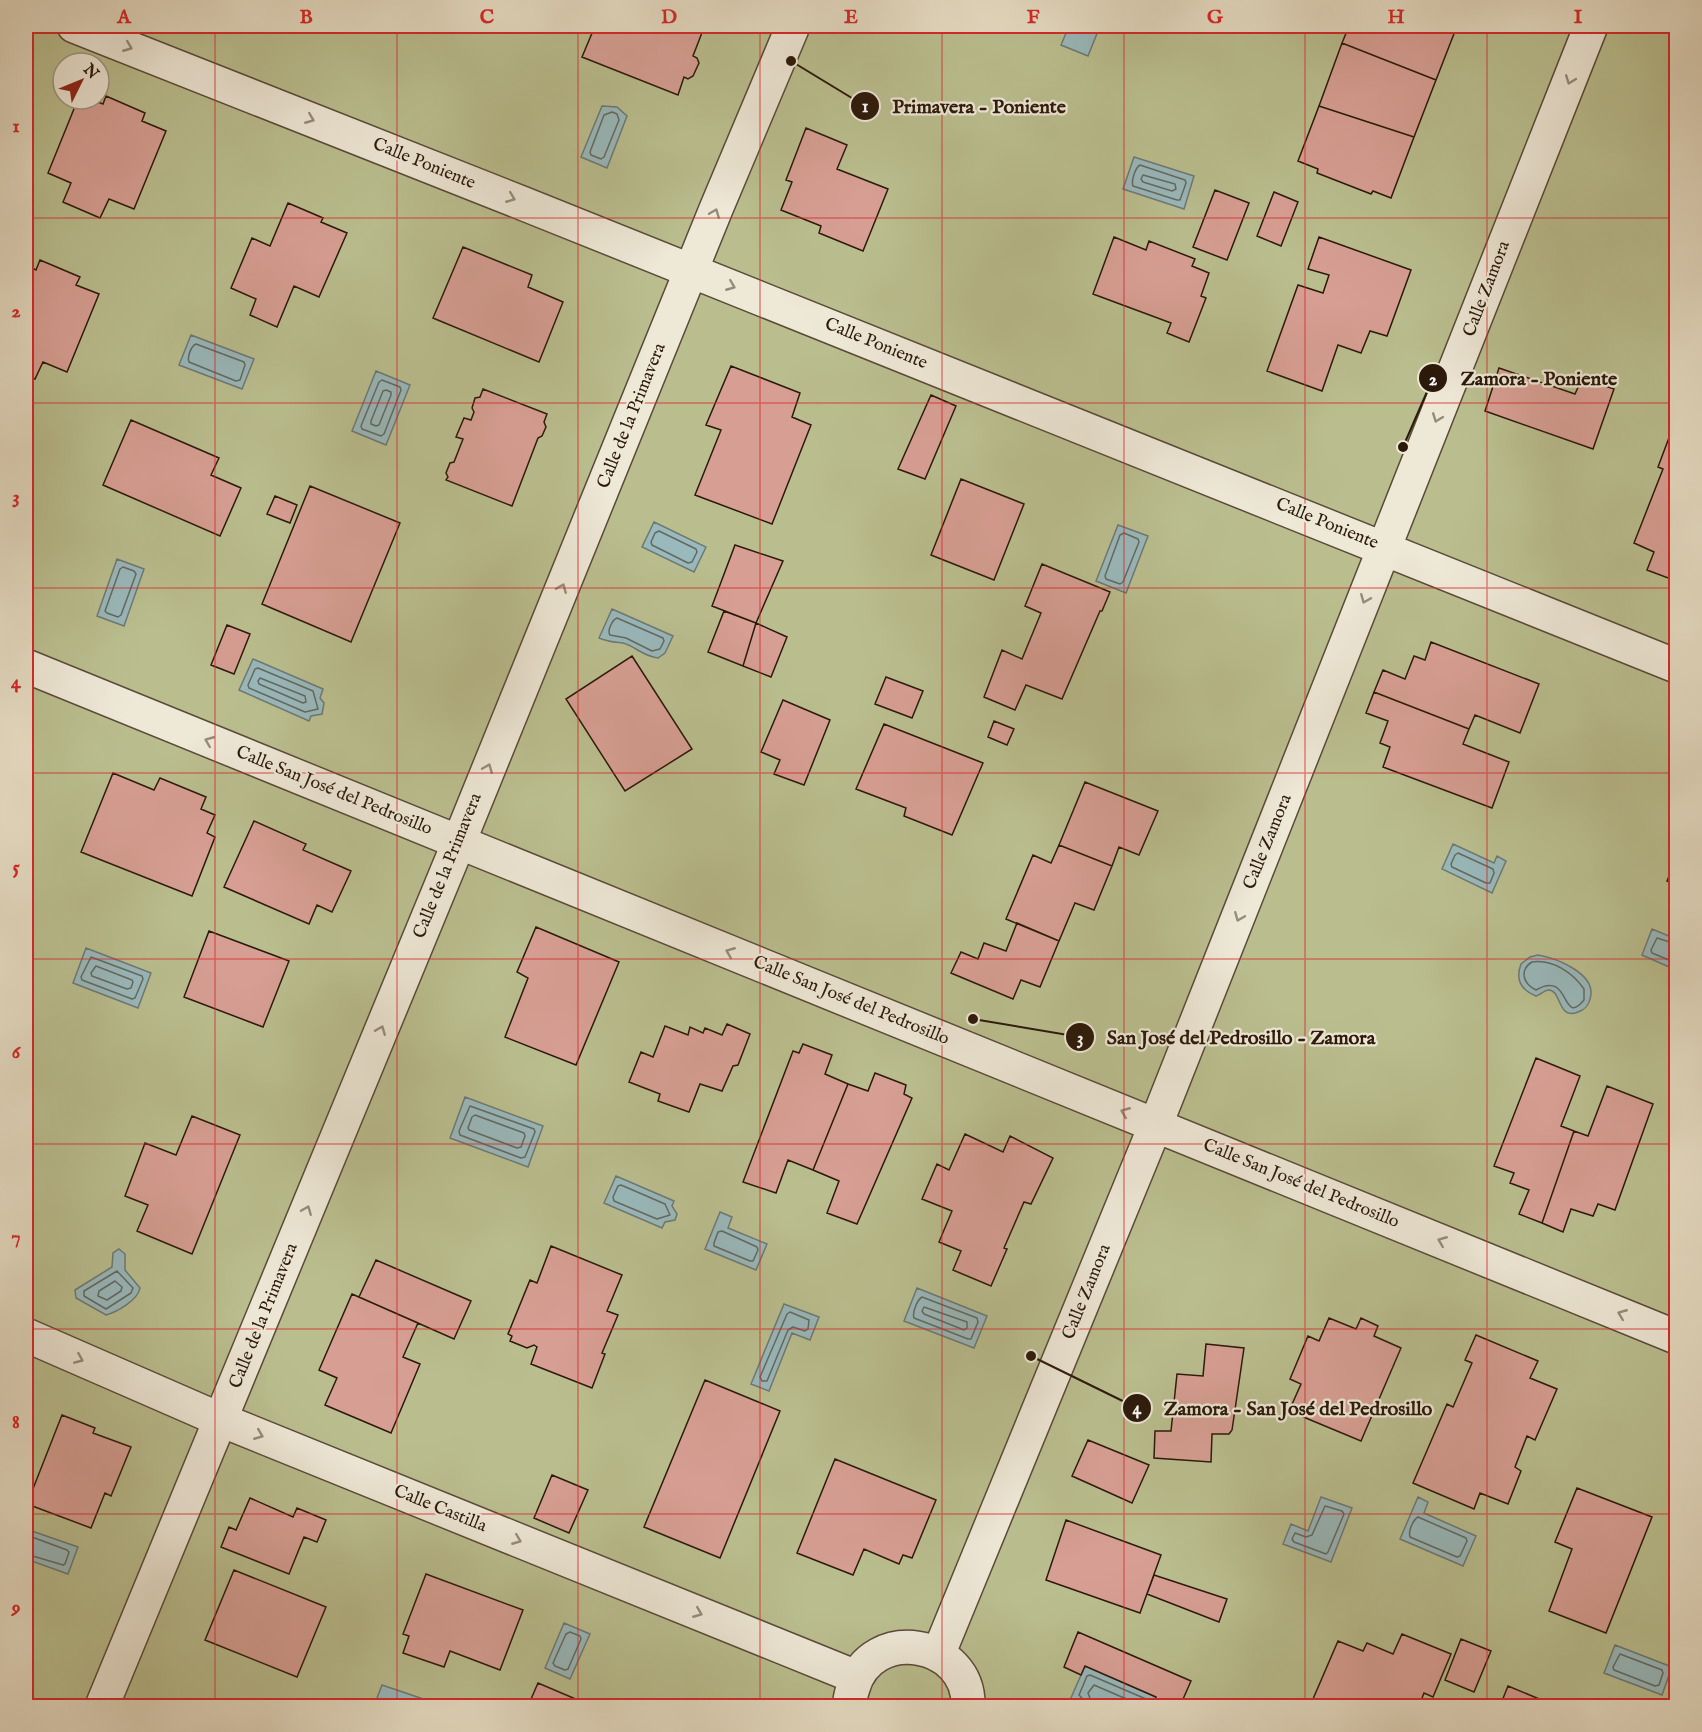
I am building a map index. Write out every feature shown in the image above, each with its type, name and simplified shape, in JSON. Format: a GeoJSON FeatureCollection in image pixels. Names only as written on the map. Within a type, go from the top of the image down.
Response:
{"type":"FeatureCollection","features":[{"type":"Feature","properties":{"kind":"street","name":"Calle Poniente"},"geometry":{"type":"LineString","coordinates":[[74,26],[692,270],[1677,666]]}},
{"type":"Feature","properties":{"kind":"street","name":"Calle de la Primavera"},"geometry":{"type":"LineString","coordinates":[[102,1707],[793,26]]}},
{"type":"Feature","properties":{"kind":"street","name":"Calle Zamora"},"geometry":{"type":"LineString","coordinates":[[938,1654],[1156,1124],[1591,26]]}},
{"type":"Feature","properties":{"kind":"street","name":"Calle San José del Pedrosillo"},"geometry":{"type":"LineString","coordinates":[[26,666],[1677,1337]]}},
{"type":"Feature","properties":{"kind":"street","name":"Calle Castilla"},"geometry":{"type":"LineString","coordinates":[[26,1335],[853,1692]]}},
{"type":"Feature","properties":{"kind":"street"},"geometry":{"type":"LineString","coordinates":[[853,1692],[872,1659],[892,1648],[916,1646],[938,1654],[954,1667],[964,1683],[968,1707]]}},
{"type":"Feature","properties":{"kind":"green space"},"geometry":{"type":"Polygon","coordinates":[[[26,26],[1676,26],[1676,1706],[26,1706],[26,26]]]}},
{"type":"Feature","properties":{"kind":"water"},"geometry":{"type":"Polygon","coordinates":[[[1069,26],[1100,26],[1088,56],[1061,45],[1069,26]]]}},
{"type":"Feature","properties":{"kind":"water"},"geometry":{"type":"Polygon","coordinates":[[[602,106],[617,107],[627,116],[607,168],[581,157],[602,106]]]}},
{"type":"Feature","properties":{"kind":"water"},"geometry":{"type":"Polygon","coordinates":[[[1134,157],[1194,176],[1184,209],[1123,189],[1134,157]]]}},
{"type":"Feature","properties":{"kind":"water"},"geometry":{"type":"Polygon","coordinates":[[[191,335],[254,359],[242,389],[179,365],[191,335]]]}},
{"type":"Feature","properties":{"kind":"water"},"geometry":{"type":"Polygon","coordinates":[[[376,371],[410,385],[386,445],[352,431],[376,371]]]}},
{"type":"Feature","properties":{"kind":"water"},"geometry":{"type":"Polygon","coordinates":[[[654,522],[706,547],[694,572],[642,547],[654,522]]]}},
{"type":"Feature","properties":{"kind":"water"},"geometry":{"type":"Polygon","coordinates":[[[1118,525],[1148,536],[1126,593],[1096,581],[1118,525]]]}},
{"type":"Feature","properties":{"kind":"water"},"geometry":{"type":"Polygon","coordinates":[[[117,559],[144,569],[124,626],[97,616],[117,559]]]}},
{"type":"Feature","properties":{"kind":"water"},"geometry":{"type":"Polygon","coordinates":[[[612,609],[673,636],[665,653],[658,658],[652,657],[627,644],[599,638],[612,609]]]}},
{"type":"Feature","properties":{"kind":"water"},"geometry":{"type":"Polygon","coordinates":[[[253,659],[323,689],[320,698],[324,703],[322,714],[311,716],[309,721],[239,690],[253,659]]]}},
{"type":"Feature","properties":{"kind":"water"},"geometry":{"type":"Polygon","coordinates":[[[1453,844],[1494,863],[1497,856],[1506,861],[1492,893],[1442,869],[1453,844]]]}},
{"type":"Feature","properties":{"kind":"water"},"geometry":{"type":"Polygon","coordinates":[[[1652,929],[1676,939],[1676,970],[1642,955],[1652,929]]]}},
{"type":"Feature","properties":{"kind":"water"},"geometry":{"type":"Polygon","coordinates":[[[86,948],[151,973],[138,1008],[73,983],[86,948]]]}},
{"type":"Feature","properties":{"kind":"water"},"geometry":{"type":"Polygon","coordinates":[[[1538,955],[1574,969],[1588,982],[1591,990],[1589,1001],[1584,1009],[1571,1014],[1563,1009],[1556,994],[1552,991],[1548,990],[1536,996],[1526,991],[1519,980],[1521,964],[1530,957],[1538,955]]]}},
{"type":"Feature","properties":{"kind":"water"},"geometry":{"type":"Polygon","coordinates":[[[465,1097],[543,1126],[528,1167],[450,1138],[465,1097]]]}},
{"type":"Feature","properties":{"kind":"water"},"geometry":{"type":"Polygon","coordinates":[[[616,1176],[674,1201],[672,1206],[677,1214],[675,1220],[665,1222],[662,1228],[604,1203],[616,1176]]]}},
{"type":"Feature","properties":{"kind":"water"},"geometry":{"type":"Polygon","coordinates":[[[720,1212],[732,1217],[728,1228],[767,1244],[756,1270],[705,1249],[720,1212]]]}},
{"type":"Feature","properties":{"kind":"water"},"geometry":{"type":"Polygon","coordinates":[[[119,1249],[125,1254],[125,1270],[140,1288],[131,1301],[106,1315],[76,1298],[75,1290],[112,1267],[113,1253],[119,1249]]]}},
{"type":"Feature","properties":{"kind":"water"},"geometry":{"type":"Polygon","coordinates":[[[917,1288],[987,1316],[974,1348],[904,1321],[917,1288]]]}},
{"type":"Feature","properties":{"kind":"water"},"geometry":{"type":"Polygon","coordinates":[[[784,1304],[819,1317],[810,1340],[792,1333],[769,1391],[751,1384],[784,1304]]]}},
{"type":"Feature","properties":{"kind":"water"},"geometry":{"type":"Polygon","coordinates":[[[1321,1497],[1352,1508],[1331,1562],[1283,1544],[1291,1524],[1308,1531],[1321,1497]]]}},
{"type":"Feature","properties":{"kind":"water"},"geometry":{"type":"Polygon","coordinates":[[[1418,1497],[1428,1502],[1424,1513],[1476,1536],[1463,1566],[1400,1539],[1418,1497]]]}},
{"type":"Feature","properties":{"kind":"water"},"geometry":{"type":"Polygon","coordinates":[[[29,1530],[78,1547],[68,1574],[26,1559],[26,1539],[29,1530]]]}},
{"type":"Feature","properties":{"kind":"water"},"geometry":{"type":"Polygon","coordinates":[[[564,1623],[590,1634],[570,1679],[545,1668],[564,1623]]]}},
{"type":"Feature","properties":{"kind":"water"},"geometry":{"type":"Polygon","coordinates":[[[1615,1645],[1672,1667],[1662,1695],[1604,1673],[1615,1645]]]}},
{"type":"Feature","properties":{"kind":"water"},"geometry":{"type":"Polygon","coordinates":[[[1085,1666],[1156,1697],[1152,1706],[1086,1706],[1070,1700],[1085,1666]]]}},
{"type":"Feature","properties":{"kind":"water"},"geometry":{"type":"Polygon","coordinates":[[[382,1685],[444,1706],[374,1706],[382,1685]]]}},
{"type":"Feature","properties":{"kind":"building"},"geometry":{"type":"Polygon","coordinates":[[[595,26],[714,26],[708,31],[703,30],[693,56],[699,63],[693,76],[688,79],[684,77],[678,95],[582,57],[595,26]]]}},
{"type":"Feature","properties":{"kind":"building"},"geometry":{"type":"Polygon","coordinates":[[[1349,26],[1457,26],[1436,80],[1342,43],[1349,26]]]}},
{"type":"Feature","properties":{"kind":"building"},"geometry":{"type":"Polygon","coordinates":[[[1342,43],[1436,80],[1414,137],[1319,106],[1342,43]]]}},
{"type":"Feature","properties":{"kind":"building"},"geometry":{"type":"Polygon","coordinates":[[[111,98],[145,113],[142,121],[166,131],[134,209],[109,199],[100,218],[63,202],[71,183],[48,173],[73,111],[111,111],[111,98]]]}},
{"type":"Feature","properties":{"kind":"building"},"geometry":{"type":"Polygon","coordinates":[[[1319,106],[1414,137],[1391,198],[1373,191],[1371,194],[1317,173],[1318,169],[1298,161],[1319,106]]]}},
{"type":"Feature","properties":{"kind":"building"},"geometry":{"type":"Polygon","coordinates":[[[806,128],[847,145],[837,169],[888,189],[863,251],[819,233],[821,226],[781,210],[792,182],[786,180],[806,128]]]}},
{"type":"Feature","properties":{"kind":"building"},"geometry":{"type":"Polygon","coordinates":[[[1215,190],[1249,203],[1227,260],[1193,247],[1215,190]]]}},
{"type":"Feature","properties":{"kind":"building"},"geometry":{"type":"Polygon","coordinates":[[[1274,192],[1298,202],[1281,246],[1257,236],[1274,192]]]}},
{"type":"Feature","properties":{"kind":"building"},"geometry":{"type":"Polygon","coordinates":[[[288,203],[323,218],[321,222],[347,233],[319,297],[294,286],[277,327],[250,315],[256,299],[231,288],[252,238],[270,246],[288,203]]]}},
{"type":"Feature","properties":{"kind":"building"},"geometry":{"type":"Polygon","coordinates":[[[1114,237],[1146,250],[1149,241],[1195,259],[1192,266],[1209,273],[1201,296],[1206,298],[1189,342],[1167,333],[1171,323],[1093,294],[1114,237]]]}},
{"type":"Feature","properties":{"kind":"building"},"geometry":{"type":"Polygon","coordinates":[[[1319,237],[1411,270],[1387,336],[1370,331],[1361,353],[1338,345],[1322,391],[1267,371],[1298,285],[1323,293],[1329,275],[1308,269],[1319,237]]]}},
{"type":"Feature","properties":{"kind":"building"},"geometry":{"type":"Polygon","coordinates":[[[463,247],[532,275],[528,287],[563,302],[539,362],[433,318],[463,247]]]}},
{"type":"Feature","properties":{"kind":"building"},"geometry":{"type":"Polygon","coordinates":[[[40,260],[80,277],[76,285],[99,294],[67,372],[43,362],[35,379],[26,376],[26,265],[36,270],[40,260]]]}},
{"type":"Feature","properties":{"kind":"building"},"geometry":{"type":"Polygon","coordinates":[[[731,366],[800,393],[792,417],[811,425],[772,524],[695,495],[721,430],[706,425],[731,366]]]}},
{"type":"Feature","properties":{"kind":"building"},"geometry":{"type":"Polygon","coordinates":[[[1499,368],[1575,394],[1582,378],[1614,389],[1593,449],[1485,411],[1499,368]]]}},
{"type":"Feature","properties":{"kind":"building"},"geometry":{"type":"Polygon","coordinates":[[[483,389],[547,414],[544,422],[546,427],[542,436],[538,438],[512,506],[446,480],[450,463],[454,462],[463,439],[456,437],[464,418],[471,420],[475,398],[480,397],[483,389]]]}},
{"type":"Feature","properties":{"kind":"building"},"geometry":{"type":"Polygon","coordinates":[[[931,395],[956,406],[925,479],[898,469],[931,395]]]}},
{"type":"Feature","properties":{"kind":"building"},"geometry":{"type":"Polygon","coordinates":[[[131,420],[219,458],[211,475],[241,488],[220,536],[103,485],[131,420]]]}},
{"type":"Feature","properties":{"kind":"building"},"geometry":{"type":"Polygon","coordinates":[[[1670,435],[1676,438],[1676,581],[1647,570],[1654,552],[1634,543],[1663,469],[1658,467],[1670,435]]]}},
{"type":"Feature","properties":{"kind":"building"},"geometry":{"type":"Polygon","coordinates":[[[961,479],[1024,504],[994,580],[931,555],[961,479]]]}},
{"type":"Feature","properties":{"kind":"building"},"geometry":{"type":"Polygon","coordinates":[[[310,486],[400,523],[351,642],[262,604],[310,486]]]}},
{"type":"Feature","properties":{"kind":"building"},"geometry":{"type":"Polygon","coordinates":[[[275,496],[297,505],[290,523],[267,514],[275,496]]]}},
{"type":"Feature","properties":{"kind":"building"},"geometry":{"type":"Polygon","coordinates":[[[735,545],[783,561],[756,623],[712,606],[735,545]]]}},
{"type":"Feature","properties":{"kind":"building"},"geometry":{"type":"Polygon","coordinates":[[[1042,564],[1110,592],[1062,699],[1026,685],[1015,710],[984,697],[1002,650],[1022,659],[1041,613],[1025,606],[1042,564]]]}},
{"type":"Feature","properties":{"kind":"building"},"geometry":{"type":"Polygon","coordinates":[[[724,611],[756,623],[743,666],[708,652],[724,611]]]}},
{"type":"Feature","properties":{"kind":"building"},"geometry":{"type":"Polygon","coordinates":[[[756,623],[787,637],[771,677],[743,666],[756,623]]]}},
{"type":"Feature","properties":{"kind":"building"},"geometry":{"type":"Polygon","coordinates":[[[227,625],[250,634],[234,674],[211,665],[227,625]]]}},
{"type":"Feature","properties":{"kind":"building"},"geometry":{"type":"Polygon","coordinates":[[[1431,642],[1539,684],[1520,733],[1475,715],[1469,729],[1374,692],[1383,670],[1405,679],[1414,656],[1425,660],[1431,642]]]}},
{"type":"Feature","properties":{"kind":"building"},"geometry":{"type":"Polygon","coordinates":[[[632,656],[692,749],[625,791],[566,699],[632,656]]]}},
{"type":"Feature","properties":{"kind":"building"},"geometry":{"type":"Polygon","coordinates":[[[886,677],[923,691],[912,718],[875,704],[886,677]]]}},
{"type":"Feature","properties":{"kind":"building"},"geometry":{"type":"Polygon","coordinates":[[[1374,692],[1469,729],[1463,744],[1509,762],[1492,808],[1383,767],[1390,747],[1380,743],[1388,721],[1366,713],[1374,692]]]}},
{"type":"Feature","properties":{"kind":"building"},"geometry":{"type":"Polygon","coordinates":[[[783,700],[830,720],[804,785],[774,774],[780,760],[761,752],[783,700]]]}},
{"type":"Feature","properties":{"kind":"building"},"geometry":{"type":"Polygon","coordinates":[[[994,721],[1014,729],[1007,745],[988,737],[994,721]]]}},
{"type":"Feature","properties":{"kind":"building"},"geometry":{"type":"Polygon","coordinates":[[[884,724],[983,763],[952,835],[904,816],[906,808],[856,789],[884,724]]]}},
{"type":"Feature","properties":{"kind":"building"},"geometry":{"type":"Polygon","coordinates":[[[113,773],[154,790],[160,778],[206,797],[201,809],[215,815],[207,833],[215,837],[192,896],[81,852],[113,773]]]}},
{"type":"Feature","properties":{"kind":"building"},"geometry":{"type":"Polygon","coordinates":[[[1085,782],[1158,811],[1139,855],[1119,847],[1112,866],[1059,845],[1085,782]]]}},
{"type":"Feature","properties":{"kind":"building"},"geometry":{"type":"Polygon","coordinates":[[[254,821],[306,844],[303,850],[351,871],[332,912],[317,905],[309,924],[224,887],[254,821]]]}},
{"type":"Feature","properties":{"kind":"building"},"geometry":{"type":"Polygon","coordinates":[[[1059,845],[1112,866],[1094,910],[1075,903],[1059,941],[1006,919],[1033,855],[1051,863],[1059,845]]]}},
{"type":"Feature","properties":{"kind":"building"},"geometry":{"type":"Polygon","coordinates":[[[1676,858],[1676,885],[1667,881],[1676,858]]]}},
{"type":"Feature","properties":{"kind":"building"},"geometry":{"type":"Polygon","coordinates":[[[1017,923],[1059,941],[1040,987],[1021,980],[1013,999],[951,973],[961,952],[978,959],[984,943],[1006,951],[1017,923]]]}},
{"type":"Feature","properties":{"kind":"building"},"geometry":{"type":"Polygon","coordinates":[[[536,927],[619,962],[576,1065],[505,1037],[528,978],[517,972],[536,927]]]}},
{"type":"Feature","properties":{"kind":"building"},"geometry":{"type":"Polygon","coordinates":[[[209,931],[289,961],[263,1027],[184,997],[209,931]]]}},
{"type":"Feature","properties":{"kind":"building"},"geometry":{"type":"Polygon","coordinates":[[[727,1024],[750,1034],[738,1065],[733,1066],[722,1091],[700,1084],[689,1112],[658,1101],[660,1094],[629,1082],[641,1052],[653,1057],[665,1026],[688,1035],[690,1027],[703,1033],[705,1028],[722,1035],[727,1024]]]}},
{"type":"Feature","properties":{"kind":"building"},"geometry":{"type":"Polygon","coordinates":[[[803,1044],[832,1055],[825,1074],[848,1084],[813,1170],[788,1160],[776,1193],[743,1182],[793,1051],[799,1053],[803,1044]]]}},
{"type":"Feature","properties":{"kind":"building"},"geometry":{"type":"Polygon","coordinates":[[[1536,1058],[1580,1076],[1561,1126],[1574,1131],[1542,1223],[1519,1214],[1529,1190],[1510,1183],[1514,1173],[1494,1166],[1536,1058]]]}},
{"type":"Feature","properties":{"kind":"building"},"geometry":{"type":"Polygon","coordinates":[[[875,1073],[906,1085],[904,1094],[912,1098],[857,1224],[827,1213],[839,1181],[813,1170],[848,1084],[868,1091],[875,1073]]]}},
{"type":"Feature","properties":{"kind":"building"},"geometry":{"type":"Polygon","coordinates":[[[1607,1086],[1653,1104],[1615,1210],[1598,1204],[1593,1216],[1571,1209],[1563,1232],[1542,1223],[1574,1131],[1588,1136],[1607,1086]]]}},
{"type":"Feature","properties":{"kind":"building"},"geometry":{"type":"Polygon","coordinates":[[[192,1116],[240,1135],[192,1254],[137,1231],[148,1205],[125,1196],[145,1143],[176,1155],[192,1116]]]}},
{"type":"Feature","properties":{"kind":"building"},"geometry":{"type":"Polygon","coordinates":[[[965,1134],[1003,1152],[1010,1136],[1053,1158],[1031,1204],[1024,1202],[991,1286],[953,1270],[961,1251],[939,1242],[952,1211],[922,1199],[937,1164],[949,1170],[965,1134]]]}},
{"type":"Feature","properties":{"kind":"building"},"geometry":{"type":"Polygon","coordinates":[[[551,1246],[622,1275],[607,1311],[618,1315],[602,1353],[605,1354],[592,1388],[531,1364],[537,1347],[534,1345],[527,1348],[510,1341],[512,1336],[508,1334],[530,1280],[537,1283],[551,1246]]]}},
{"type":"Feature","properties":{"kind":"building"},"geometry":{"type":"Polygon","coordinates":[[[376,1260],[471,1301],[454,1339],[359,1297],[376,1260]]]}},
{"type":"Feature","properties":{"kind":"building"},"geometry":{"type":"Polygon","coordinates":[[[352,1294],[418,1323],[403,1357],[420,1364],[391,1433],[325,1405],[337,1378],[319,1370],[352,1294]]]}},
{"type":"Feature","properties":{"kind":"building"},"geometry":{"type":"Polygon","coordinates":[[[1329,1318],[1356,1329],[1361,1318],[1378,1326],[1374,1336],[1401,1348],[1361,1441],[1289,1411],[1301,1384],[1290,1379],[1308,1336],[1319,1341],[1329,1318]]]}},
{"type":"Feature","properties":{"kind":"building"},"geometry":{"type":"Polygon","coordinates":[[[1476,1335],[1538,1361],[1530,1378],[1557,1389],[1535,1440],[1527,1436],[1515,1467],[1521,1471],[1508,1504],[1480,1493],[1474,1509],[1413,1483],[1447,1404],[1453,1407],[1472,1363],[1465,1360],[1476,1335]]]}},
{"type":"Feature","properties":{"kind":"building"},"geometry":{"type":"Polygon","coordinates":[[[1206,1344],[1244,1348],[1232,1430],[1229,1434],[1212,1434],[1211,1462],[1154,1458],[1155,1431],[1171,1431],[1177,1374],[1203,1376],[1206,1344]]]}},
{"type":"Feature","properties":{"kind":"building"},"geometry":{"type":"Polygon","coordinates":[[[705,1380],[780,1411],[720,1558],[644,1527],[705,1380]]]}},
{"type":"Feature","properties":{"kind":"building"},"geometry":{"type":"Polygon","coordinates":[[[62,1415],[95,1428],[93,1433],[131,1447],[111,1496],[105,1493],[91,1528],[27,1504],[62,1415]]]}},
{"type":"Feature","properties":{"kind":"building"},"geometry":{"type":"Polygon","coordinates":[[[1088,1440],[1149,1465],[1132,1503],[1072,1476],[1088,1440]]]}},
{"type":"Feature","properties":{"kind":"building"},"geometry":{"type":"Polygon","coordinates":[[[835,1459],[936,1500],[912,1558],[903,1555],[899,1564],[864,1549],[853,1575],[797,1553],[835,1459]]]}},
{"type":"Feature","properties":{"kind":"building"},"geometry":{"type":"Polygon","coordinates":[[[552,1475],[588,1490],[569,1533],[534,1518],[552,1475]]]}},
{"type":"Feature","properties":{"kind":"building"},"geometry":{"type":"Polygon","coordinates":[[[1577,1488],[1652,1517],[1606,1633],[1549,1611],[1572,1549],[1555,1542],[1577,1488]]]}},
{"type":"Feature","properties":{"kind":"building"},"geometry":{"type":"Polygon","coordinates":[[[250,1498],[293,1517],[297,1508],[326,1520],[317,1542],[304,1537],[289,1574],[221,1547],[229,1527],[236,1530],[250,1498]]]}},
{"type":"Feature","properties":{"kind":"building"},"geometry":{"type":"Polygon","coordinates":[[[1066,1520],[1161,1555],[1140,1613],[1046,1580],[1066,1520]]]}},
{"type":"Feature","properties":{"kind":"building"},"geometry":{"type":"Polygon","coordinates":[[[234,1570],[326,1607],[297,1677],[205,1640],[234,1570]]]}},
{"type":"Feature","properties":{"kind":"building"},"geometry":{"type":"Polygon","coordinates":[[[426,1574],[523,1610],[500,1670],[450,1651],[444,1667],[403,1653],[409,1636],[403,1634],[426,1574]]]}},
{"type":"Feature","properties":{"kind":"building"},"geometry":{"type":"Polygon","coordinates":[[[1154,1575],[1227,1599],[1219,1622],[1147,1594],[1154,1575]]]}},
{"type":"Feature","properties":{"kind":"building"},"geometry":{"type":"Polygon","coordinates":[[[1078,1632],[1191,1681],[1180,1706],[1161,1706],[1154,1703],[1156,1697],[1085,1666],[1081,1675],[1064,1667],[1078,1632]]]}},
{"type":"Feature","properties":{"kind":"building"},"geometry":{"type":"Polygon","coordinates":[[[1402,1634],[1451,1654],[1433,1697],[1424,1693],[1419,1706],[1310,1706],[1338,1641],[1363,1651],[1367,1643],[1393,1654],[1402,1634]]]}},
{"type":"Feature","properties":{"kind":"building"},"geometry":{"type":"Polygon","coordinates":[[[1461,1639],[1491,1651],[1474,1692],[1445,1680],[1461,1639]]]}},
{"type":"Feature","properties":{"kind":"building"},"geometry":{"type":"Polygon","coordinates":[[[538,1683],[592,1706],[528,1706],[538,1683]]]}},
{"type":"Feature","properties":{"kind":"building"},"geometry":{"type":"Polygon","coordinates":[[[1508,1686],[1556,1706],[1500,1706],[1508,1686]]]}},
{"type":"Feature","properties":{"kind":"place","name":"Primavera - Poniente"},"geometry":{"type":"Point","coordinates":[791,61]}},
{"type":"Feature","properties":{"kind":"place","name":"Zamora - Poniente"},"geometry":{"type":"Point","coordinates":[1403,447]}},
{"type":"Feature","properties":{"kind":"place","name":"San José del Pedrosillo - Zamora"},"geometry":{"type":"Point","coordinates":[973,1019]}},
{"type":"Feature","properties":{"kind":"place","name":"Zamora - San José del Pedrosillo"},"geometry":{"type":"Point","coordinates":[1031,1356]}}]}
